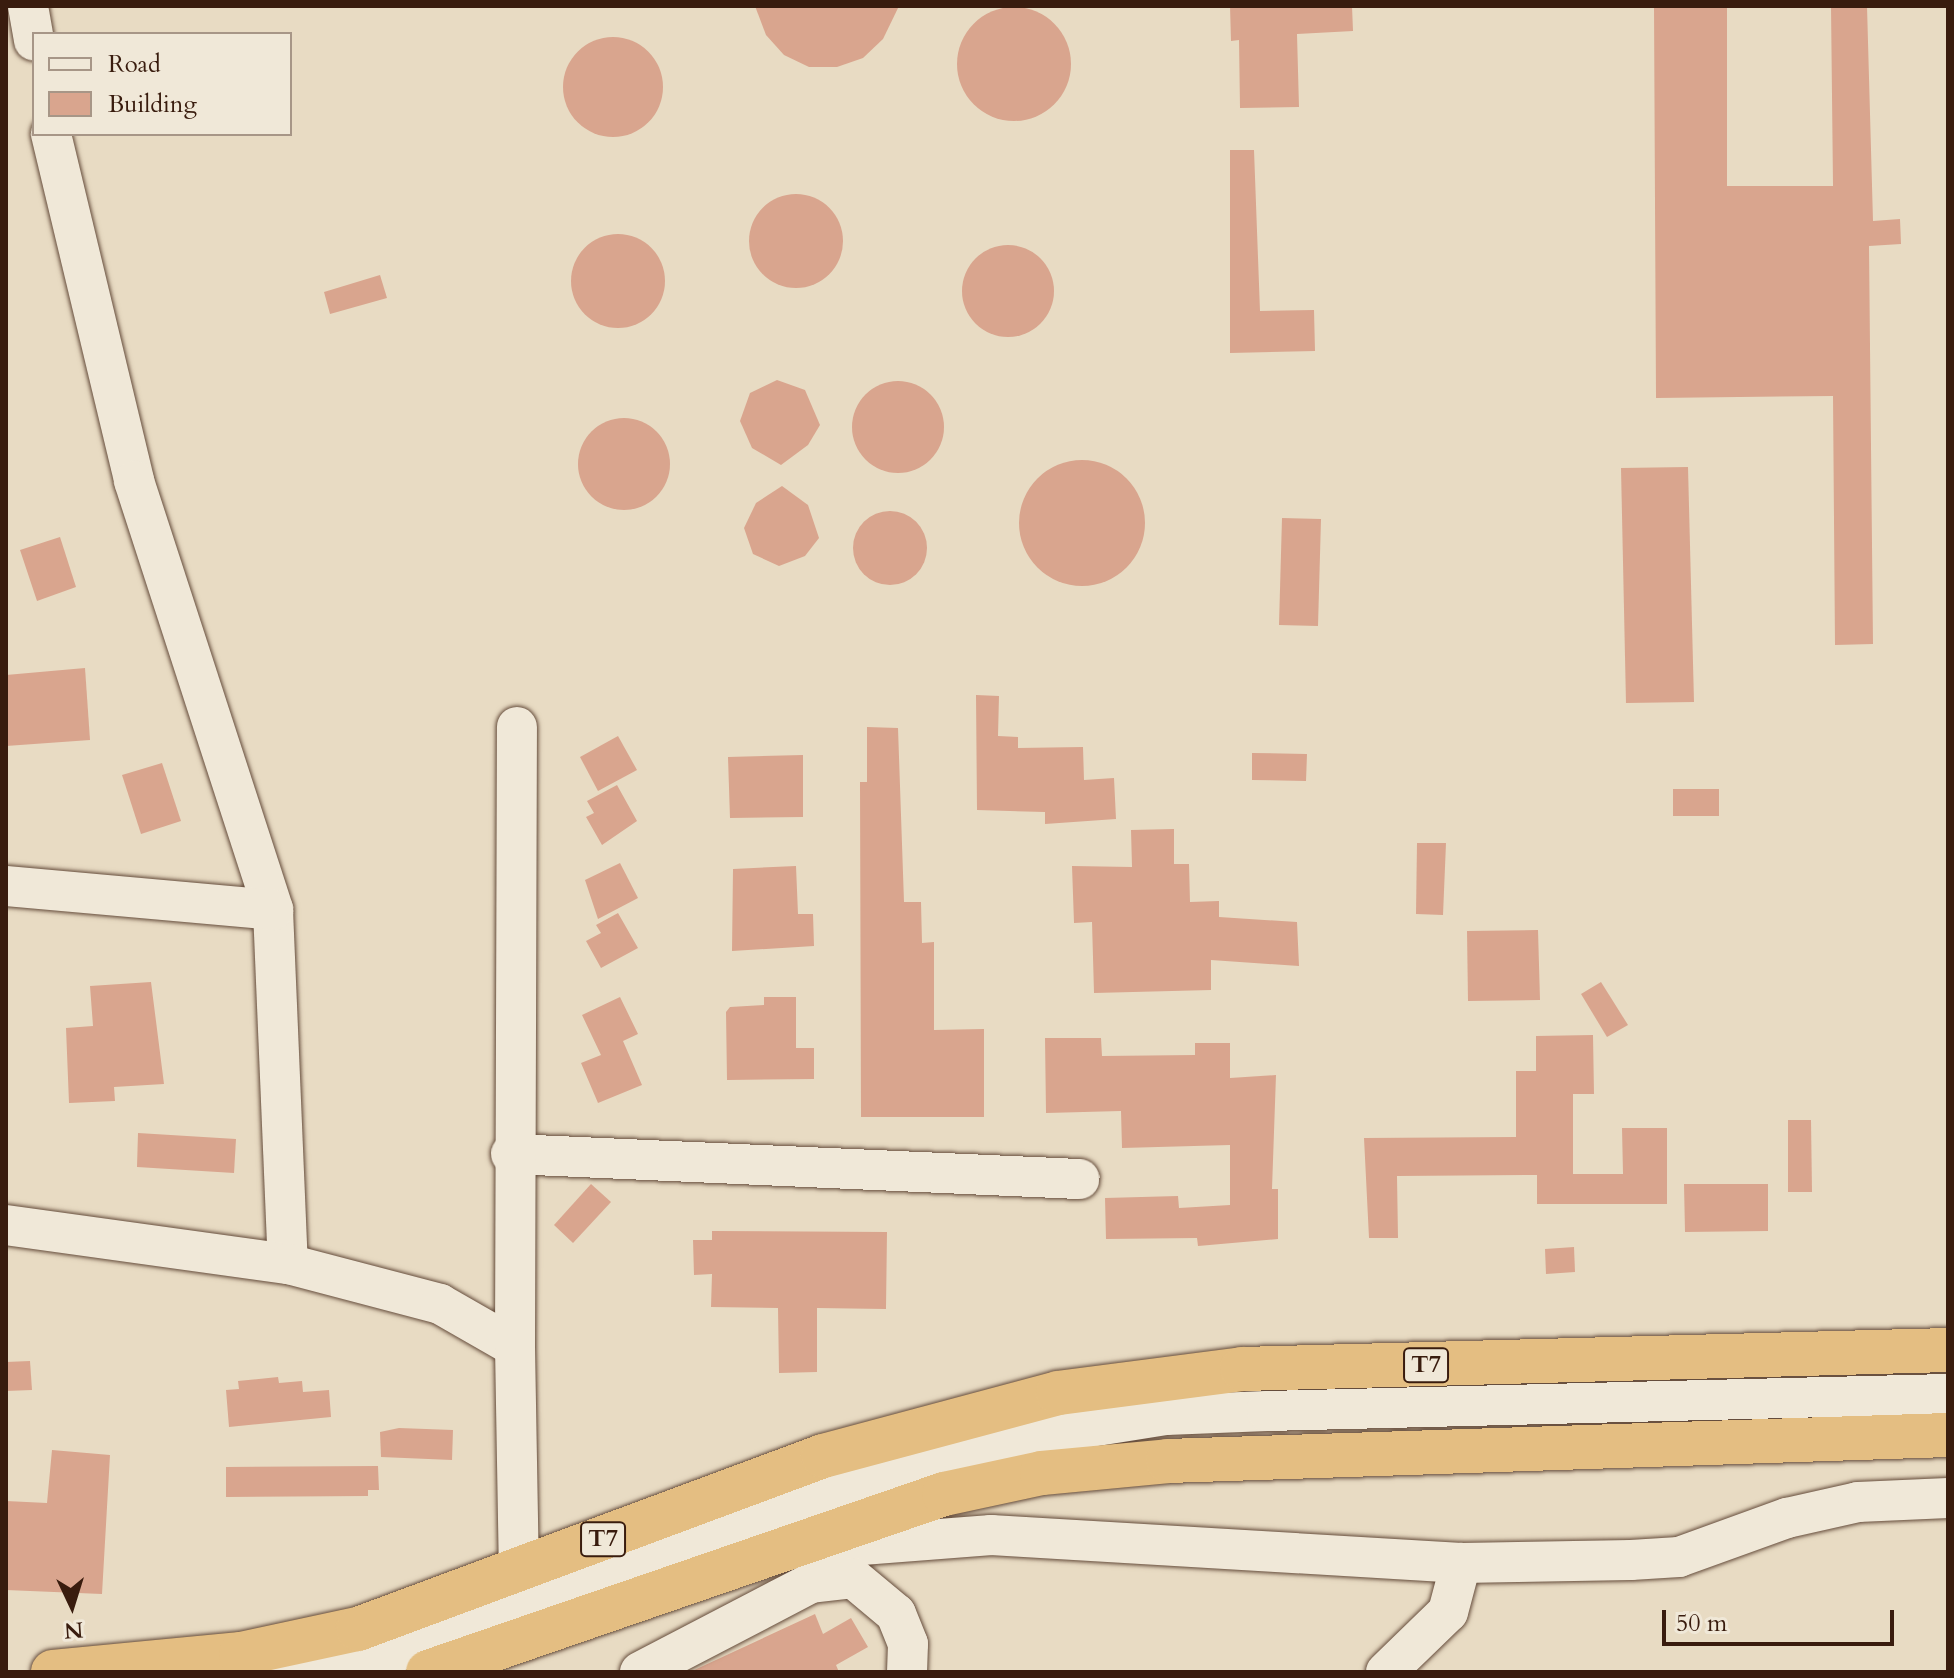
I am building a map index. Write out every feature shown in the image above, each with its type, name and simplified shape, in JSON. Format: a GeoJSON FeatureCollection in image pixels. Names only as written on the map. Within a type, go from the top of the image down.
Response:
{"type":"FeatureCollection","features":[{"type":"Feature","properties":{"kind":"highway","name":"T7"},"geometry":{"type":"LineString","coordinates":[[53,1672],[296,1644],[358,1629],[883,1436],[1058,1393],[1242,1369],[1948,1350]]}},
{"type":"Feature","properties":{"kind":"highway"},"geometry":{"type":"LineString","coordinates":[[436,1653],[776,1552],[944,1494],[1042,1473],[1706,1422],[1948,1435]]}},
{"type":"Feature","properties":{"kind":"lane"},"geometry":{"type":"LineString","coordinates":[[28,6],[33,32]]}},
{"type":"Feature","properties":{"kind":"lane"},"geometry":{"type":"LineString","coordinates":[[51,136],[134,481],[273,910],[288,1264]]}},
{"type":"Feature","properties":{"kind":"lane"},"geometry":{"type":"LineString","coordinates":[[517,727],[511,1154],[519,1570]]}},
{"type":"Feature","properties":{"kind":"lane"},"geometry":{"type":"LineString","coordinates":[[6,886],[273,910]]}},
{"type":"Feature","properties":{"kind":"lane"},"geometry":{"type":"LineString","coordinates":[[511,1154],[1079,1179]]}},
{"type":"Feature","properties":{"kind":"lane"},"geometry":{"type":"LineString","coordinates":[[6,1225],[288,1264],[440,1304],[515,1347]]}},
{"type":"Feature","properties":{"kind":"lane"},"geometry":{"type":"LineString","coordinates":[[342,1672],[436,1653],[885,1473],[1059,1432],[1195,1414],[1706,1422],[1948,1394]]}},
{"type":"Feature","properties":{"kind":"lane"},"geometry":{"type":"LineString","coordinates":[[776,1552],[991,1535],[1461,1563],[1679,1557],[1787,1518],[1858,1502],[1948,1498]]}},
{"type":"Feature","properties":{"kind":"lane"},"geometry":{"type":"LineString","coordinates":[[1386,1672],[1448,1612],[1461,1563]]}},
{"type":"Feature","properties":{"kind":"lane"},"geometry":{"type":"LineString","coordinates":[[640,1672],[770,1601],[811,1583],[853,1578],[896,1614],[908,1644],[907,1672]]}},
{"type":"Feature","properties":{"kind":"lane"},"geometry":{"type":"LineString","coordinates":[[281,1672],[436,1653]]}},
{"type":"Feature","properties":{"kind":"building"},"geometry":{"type":"Polygon","coordinates":[[[755,6],[899,6],[883,39],[863,58],[837,67],[809,67],[784,55],[766,35],[755,6]]]}},
{"type":"Feature","properties":{"kind":"building"},"geometry":{"type":"Polygon","coordinates":[[[1230,6],[1352,6],[1353,31],[1297,34],[1299,107],[1240,108],[1239,40],[1231,41],[1230,6]]]}},
{"type":"Feature","properties":{"kind":"building"},"geometry":{"type":"Polygon","coordinates":[[[1654,6],[1727,6],[1727,186],[1833,186],[1831,6],[1867,6],[1873,221],[1900,219],[1901,244],[1869,246],[1873,644],[1835,645],[1833,396],[1656,398],[1654,6]]]}},
{"type":"Feature","properties":{"kind":"building"},"geometry":{"type":"Polygon","coordinates":[[[1014,7],[1036,12],[1054,24],[1066,42],[1071,64],[1066,86],[1054,104],[1036,116],[1014,121],[992,116],[974,104],[962,86],[957,64],[962,42],[974,24],[992,12],[1014,7]]]}},
{"type":"Feature","properties":{"kind":"building"},"geometry":{"type":"Polygon","coordinates":[[[603,37],[623,37],[649,51],[660,68],[663,87],[660,106],[649,123],[623,137],[603,137],[585,129],[571,115],[563,97],[563,77],[571,59],[585,45],[603,37]]]}},
{"type":"Feature","properties":{"kind":"building"},"geometry":{"type":"Polygon","coordinates":[[[1230,150],[1254,150],[1260,311],[1314,310],[1315,351],[1230,353],[1230,150]]]}},
{"type":"Feature","properties":{"kind":"building"},"geometry":{"type":"Polygon","coordinates":[[[787,194],[805,194],[830,207],[840,223],[843,241],[840,259],[830,275],[805,288],[787,288],[762,275],[749,250],[749,232],[762,207],[787,194]]]}},
{"type":"Feature","properties":{"kind":"building"},"geometry":{"type":"Polygon","coordinates":[[[618,234],[636,238],[651,248],[661,263],[665,281],[661,299],[651,314],[636,324],[618,328],[600,324],[585,314],[575,299],[571,281],[575,263],[585,248],[600,238],[618,234]]]}},
{"type":"Feature","properties":{"kind":"building"},"geometry":{"type":"Polygon","coordinates":[[[1008,245],[1026,248],[1041,258],[1051,273],[1054,291],[1051,309],[1041,324],[1026,334],[1008,337],[990,334],[975,324],[965,309],[962,291],[965,273],[975,258],[990,248],[1008,245]]]}},
{"type":"Feature","properties":{"kind":"building"},"geometry":{"type":"Polygon","coordinates":[[[380,275],[387,298],[330,314],[324,292],[380,275]]]}},
{"type":"Feature","properties":{"kind":"building"},"geometry":{"type":"Polygon","coordinates":[[[777,380],[805,390],[820,425],[808,445],[781,465],[752,448],[740,421],[750,393],[777,380]]]}},
{"type":"Feature","properties":{"kind":"building"},"geometry":{"type":"Polygon","coordinates":[[[898,381],[916,384],[931,394],[941,409],[944,427],[941,445],[931,460],[916,470],[898,473],[880,470],[865,460],[855,445],[852,427],[855,409],[865,394],[880,384],[898,381]]]}},
{"type":"Feature","properties":{"kind":"building"},"geometry":{"type":"Polygon","coordinates":[[[624,418],[642,421],[657,431],[667,446],[670,464],[667,482],[657,497],[642,507],[624,510],[606,507],[591,497],[581,482],[578,464],[581,446],[591,431],[606,421],[624,418]]]}},
{"type":"Feature","properties":{"kind":"building"},"geometry":{"type":"Polygon","coordinates":[[[1082,460],[1106,465],[1127,478],[1140,499],[1145,523],[1140,547],[1127,568],[1106,581],[1082,586],[1058,581],[1037,568],[1024,547],[1019,523],[1024,499],[1037,478],[1058,465],[1082,460]]]}},
{"type":"Feature","properties":{"kind":"building"},"geometry":{"type":"Polygon","coordinates":[[[1688,467],[1694,702],[1626,703],[1621,468],[1688,467]]]}},
{"type":"Feature","properties":{"kind":"building"},"geometry":{"type":"Polygon","coordinates":[[[782,486],[808,505],[819,538],[805,556],[779,566],[753,554],[744,528],[756,503],[782,486]]]}},
{"type":"Feature","properties":{"kind":"building"},"geometry":{"type":"Polygon","coordinates":[[[890,511],[911,517],[921,527],[927,548],[921,569],[911,579],[890,585],[869,579],[859,569],[853,548],[859,527],[869,517],[890,511]]]}},
{"type":"Feature","properties":{"kind":"building"},"geometry":{"type":"Polygon","coordinates":[[[1282,518],[1321,519],[1318,626],[1279,625],[1282,518]]]}},
{"type":"Feature","properties":{"kind":"building"},"geometry":{"type":"Polygon","coordinates":[[[60,537],[76,587],[37,601],[20,550],[60,537]]]}},
{"type":"Feature","properties":{"kind":"building"},"geometry":{"type":"Polygon","coordinates":[[[85,668],[90,740],[6,746],[6,675],[85,668]]]}},
{"type":"Feature","properties":{"kind":"building"},"geometry":{"type":"Polygon","coordinates":[[[976,695],[999,696],[998,736],[1018,737],[1018,748],[1083,747],[1084,780],[1114,778],[1116,819],[1045,824],[1045,812],[977,810],[976,695]]]}},
{"type":"Feature","properties":{"kind":"building"},"geometry":{"type":"Polygon","coordinates":[[[867,727],[898,728],[904,902],[921,902],[922,943],[934,942],[934,1030],[984,1029],[984,1117],[861,1117],[860,782],[867,782],[867,727]]]}},
{"type":"Feature","properties":{"kind":"building"},"geometry":{"type":"Polygon","coordinates":[[[618,736],[637,770],[598,791],[580,757],[618,736]]]}},
{"type":"Feature","properties":{"kind":"building"},"geometry":{"type":"Polygon","coordinates":[[[1252,753],[1307,754],[1306,781],[1252,780],[1252,753]]]}},
{"type":"Feature","properties":{"kind":"building"},"geometry":{"type":"Polygon","coordinates":[[[803,755],[803,817],[730,818],[728,757],[803,755]]]}},
{"type":"Feature","properties":{"kind":"building"},"geometry":{"type":"Polygon","coordinates":[[[162,763],[181,821],[141,834],[122,775],[162,763]]]}},
{"type":"Feature","properties":{"kind":"building"},"geometry":{"type":"Polygon","coordinates":[[[617,785],[637,821],[602,845],[586,817],[594,813],[587,801],[617,785]]]}},
{"type":"Feature","properties":{"kind":"building"},"geometry":{"type":"Polygon","coordinates":[[[1673,789],[1719,789],[1719,816],[1673,816],[1673,789]]]}},
{"type":"Feature","properties":{"kind":"building"},"geometry":{"type":"Polygon","coordinates":[[[1174,829],[1174,864],[1189,864],[1190,902],[1219,901],[1219,917],[1297,922],[1299,966],[1211,960],[1211,990],[1094,993],[1092,922],[1074,923],[1072,866],[1132,867],[1131,830],[1174,829]]]}},
{"type":"Feature","properties":{"kind":"building"},"geometry":{"type":"Polygon","coordinates":[[[1417,843],[1446,843],[1443,915],[1416,914],[1417,843]]]}},
{"type":"Feature","properties":{"kind":"building"},"geometry":{"type":"Polygon","coordinates":[[[620,863],[638,898],[598,919],[585,880],[620,863]]]}},
{"type":"Feature","properties":{"kind":"building"},"geometry":{"type":"Polygon","coordinates":[[[796,866],[798,914],[813,914],[814,946],[732,951],[733,869],[796,866]]]}},
{"type":"Feature","properties":{"kind":"building"},"geometry":{"type":"Polygon","coordinates":[[[618,913],[638,948],[601,968],[586,941],[601,933],[596,925],[618,913]]]}},
{"type":"Feature","properties":{"kind":"building"},"geometry":{"type":"Polygon","coordinates":[[[1538,930],[1540,1000],[1468,1001],[1467,931],[1538,930]]]}},
{"type":"Feature","properties":{"kind":"building"},"geometry":{"type":"Polygon","coordinates":[[[151,982],[164,1084],[114,1087],[115,1101],[69,1103],[66,1028],[93,1026],[90,986],[151,982]]]}},
{"type":"Feature","properties":{"kind":"building"},"geometry":{"type":"Polygon","coordinates":[[[1601,982],[1628,1025],[1607,1037],[1581,994],[1601,982]]]}},
{"type":"Feature","properties":{"kind":"building"},"geometry":{"type":"Polygon","coordinates":[[[620,997],[638,1034],[623,1041],[642,1085],[598,1103],[581,1063],[601,1055],[582,1015],[620,997]]]}},
{"type":"Feature","properties":{"kind":"building"},"geometry":{"type":"Polygon","coordinates":[[[764,997],[796,997],[796,1048],[814,1048],[814,1079],[727,1080],[726,1012],[730,1007],[764,1005],[764,997]]]}},
{"type":"Feature","properties":{"kind":"building"},"geometry":{"type":"Polygon","coordinates":[[[1593,1035],[1594,1094],[1573,1094],[1573,1174],[1623,1174],[1622,1128],[1667,1128],[1667,1204],[1537,1204],[1537,1175],[1397,1176],[1398,1238],[1369,1238],[1364,1138],[1516,1137],[1516,1071],[1536,1071],[1536,1036],[1593,1035]]]}},
{"type":"Feature","properties":{"kind":"building"},"geometry":{"type":"Polygon","coordinates":[[[1045,1038],[1101,1038],[1102,1056],[1195,1055],[1195,1043],[1230,1043],[1230,1078],[1276,1075],[1272,1189],[1278,1189],[1278,1239],[1198,1246],[1197,1238],[1106,1239],[1105,1198],[1178,1196],[1179,1208],[1230,1205],[1230,1145],[1122,1148],[1121,1111],[1046,1113],[1045,1038]]]}},
{"type":"Feature","properties":{"kind":"building"},"geometry":{"type":"Polygon","coordinates":[[[1788,1120],[1811,1120],[1812,1192],[1788,1192],[1788,1120]]]}},
{"type":"Feature","properties":{"kind":"building"},"geometry":{"type":"Polygon","coordinates":[[[138,1133],[236,1139],[234,1173],[137,1167],[138,1133]]]}},
{"type":"Feature","properties":{"kind":"building"},"geometry":{"type":"Polygon","coordinates":[[[591,1184],[611,1202],[573,1243],[554,1225],[591,1184]]]}},
{"type":"Feature","properties":{"kind":"building"},"geometry":{"type":"Polygon","coordinates":[[[1684,1184],[1768,1184],[1768,1231],[1685,1232],[1684,1184]]]}},
{"type":"Feature","properties":{"kind":"building"},"geometry":{"type":"Polygon","coordinates":[[[712,1231],[887,1232],[886,1309],[817,1308],[817,1372],[779,1373],[778,1308],[711,1307],[712,1274],[694,1275],[693,1240],[712,1240],[712,1231]]]}},
{"type":"Feature","properties":{"kind":"building"},"geometry":{"type":"Polygon","coordinates":[[[1574,1247],[1575,1272],[1546,1274],[1545,1249],[1574,1247]]]}},
{"type":"Feature","properties":{"kind":"building"},"geometry":{"type":"Polygon","coordinates":[[[30,1361],[32,1390],[6,1391],[6,1362],[30,1361]]]}},
{"type":"Feature","properties":{"kind":"building"},"geometry":{"type":"Polygon","coordinates":[[[278,1377],[279,1383],[302,1381],[303,1392],[329,1390],[331,1417],[229,1427],[226,1390],[239,1389],[238,1381],[278,1377]]]}},
{"type":"Feature","properties":{"kind":"building"},"geometry":{"type":"Polygon","coordinates":[[[399,1428],[453,1430],[452,1460],[381,1457],[380,1432],[399,1428]]]}},
{"type":"Feature","properties":{"kind":"building"},"geometry":{"type":"Polygon","coordinates":[[[52,1450],[110,1455],[102,1594],[6,1590],[6,1501],[47,1503],[52,1450]]]}},
{"type":"Feature","properties":{"kind":"building"},"geometry":{"type":"Polygon","coordinates":[[[378,1466],[379,1490],[368,1490],[368,1496],[226,1497],[226,1467],[378,1466]]]}},
{"type":"Feature","properties":{"kind":"building"},"geometry":{"type":"Polygon","coordinates":[[[815,1614],[823,1634],[851,1618],[868,1647],[836,1665],[839,1672],[690,1672],[815,1614]]]}}]}
